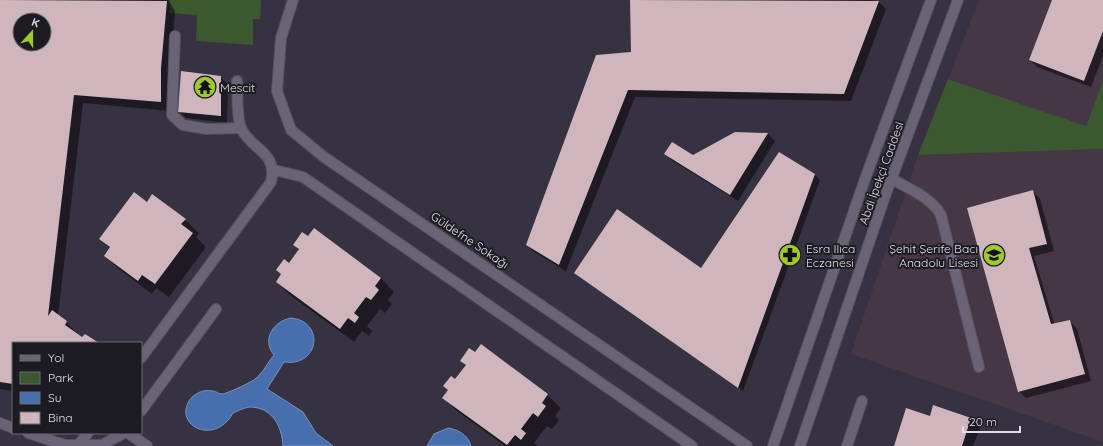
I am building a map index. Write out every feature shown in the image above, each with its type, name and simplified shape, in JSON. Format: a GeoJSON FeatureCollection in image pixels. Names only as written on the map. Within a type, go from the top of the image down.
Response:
{"type":"FeatureCollection","features":[{"type":"Feature","properties":{"kind":"street","name":"Güldefne Sokağı"},"geometry":{"type":"LineString","coordinates":[[293,0],[281,38],[277,91],[291,130],[324,157],[747,446]]}},
{"type":"Feature","properties":{"kind":"street","name":"Abdi İpekçi Caddesi"},"geometry":{"type":"LineString","coordinates":[[773,446],[865,179],[930,0]]}},
{"type":"Feature","properties":{"kind":"street","name":"Abdi İpekçi Caddesi"},"geometry":{"type":"LineString","coordinates":[[800,446],[892,179],[958,0]]}},
{"type":"Feature","properties":{"kind":"street"},"geometry":{"type":"LineString","coordinates":[[175,36],[172,115],[183,125],[207,129],[241,128]]}},
{"type":"Feature","properties":{"kind":"street"},"geometry":{"type":"LineString","coordinates":[[142,357],[271,182],[274,170],[269,159],[241,128],[237,81]]}},
{"type":"Feature","properties":{"kind":"street"},"geometry":{"type":"LineString","coordinates":[[274,170],[303,177],[692,446]]}},
{"type":"Feature","properties":{"kind":"street"},"geometry":{"type":"LineString","coordinates":[[892,179],[926,198],[936,206],[941,215],[979,367]]}},
{"type":"Feature","properties":{"kind":"street"},"geometry":{"type":"LineString","coordinates":[[142,410],[216,309]]}},
{"type":"Feature","properties":{"kind":"street"},"geometry":{"type":"LineString","coordinates":[[847,446],[862,401]]}},
{"type":"Feature","properties":{"kind":"street"},"geometry":{"type":"LineString","coordinates":[[0,423],[12,428]]}},
{"type":"Feature","properties":{"kind":"street"},"geometry":{"type":"LineString","coordinates":[[31,434],[65,445],[102,445],[122,434]]}},
{"type":"Feature","properties":{"kind":"street"},"geometry":{"type":"LineString","coordinates":[[78,445],[87,434]]}},
{"type":"Feature","properties":{"kind":"street"},"geometry":{"type":"LineString","coordinates":[[129,434],[147,446]]}},
{"type":"Feature","properties":{"kind":"shaded area"},"geometry":{"type":"Polygon","coordinates":[[[979,0],[1103,0],[1103,81],[1086,126],[948,79],[979,0]]]}},
{"type":"Feature","properties":{"kind":"shaded area","name":"Şehit Şerife Bacı Anadolu Lisesi"},"geometry":{"type":"Polygon","coordinates":[[[1103,149],[1103,442],[851,354],[918,155],[1103,149]]]}},
{"type":"Feature","properties":{"kind":"green space"},"geometry":{"type":"Polygon","coordinates":[[[170,0],[261,0],[260,19],[253,19],[253,45],[196,41],[197,15],[169,13],[170,0]]]}},
{"type":"Feature","properties":{"kind":"green space"},"geometry":{"type":"Polygon","coordinates":[[[948,79],[1086,126],[1103,81],[1103,149],[918,155],[948,79]]]}},
{"type":"Feature","properties":{"kind":"water"},"geometry":{"type":"Polygon","coordinates":[[[291,318],[302,321],[309,327],[313,335],[314,343],[311,351],[305,358],[296,362],[284,362],[267,389],[303,412],[316,433],[333,446],[283,446],[281,432],[275,420],[271,415],[259,408],[244,408],[233,413],[225,423],[216,429],[199,429],[192,424],[187,418],[186,410],[191,398],[203,391],[214,391],[221,394],[244,385],[258,377],[274,355],[270,349],[269,343],[271,332],[279,323],[291,318]]]}},
{"type":"Feature","properties":{"kind":"water"},"geometry":{"type":"Polygon","coordinates":[[[448,428],[456,430],[465,436],[470,442],[471,446],[427,446],[434,434],[448,428]]]}},
{"type":"Feature","properties":{"kind":"building"},"geometry":{"type":"Polygon","coordinates":[[[0,0],[167,1],[161,68],[161,102],[74,95],[48,316],[52,310],[67,321],[65,325],[82,337],[85,334],[97,342],[12,342],[12,384],[0,382],[0,0]]]}},
{"type":"Feature","properties":{"kind":"building"},"geometry":{"type":"Polygon","coordinates":[[[630,0],[879,1],[844,94],[628,90],[559,265],[526,245],[596,55],[631,52],[630,0]]]}},
{"type":"Feature","properties":{"kind":"building"},"geometry":{"type":"Polygon","coordinates":[[[1052,0],[1103,0],[1103,31],[1084,81],[1029,60],[1052,0]]]}},
{"type":"Feature","properties":{"kind":"building"},"geometry":{"type":"Polygon","coordinates":[[[181,71],[221,76],[221,116],[178,112],[181,71]]]}},
{"type":"Feature","properties":{"kind":"building"},"geometry":{"type":"Polygon","coordinates":[[[735,132],[768,133],[730,195],[664,154],[672,142],[693,155],[735,132]]]}},
{"type":"Feature","properties":{"kind":"building"},"geometry":{"type":"Polygon","coordinates":[[[779,152],[815,174],[738,388],[574,273],[617,209],[701,268],[779,152]]]}},
{"type":"Feature","properties":{"kind":"building"},"geometry":{"type":"Polygon","coordinates":[[[1033,190],[1047,244],[1029,248],[1051,324],[1070,320],[1085,374],[1018,392],[967,208],[1033,190]]]}},
{"type":"Feature","properties":{"kind":"building"},"geometry":{"type":"Polygon","coordinates":[[[134,192],[147,202],[152,194],[186,219],[181,224],[193,233],[155,284],[142,275],[138,281],[104,256],[110,247],[99,239],[134,192]]]}},
{"type":"Feature","properties":{"kind":"building"},"geometry":{"type":"Polygon","coordinates":[[[314,228],[381,278],[375,286],[379,290],[371,300],[366,297],[354,313],[359,317],[355,323],[348,318],[340,329],[276,282],[281,274],[276,270],[284,259],[289,263],[299,249],[293,245],[302,232],[308,236],[314,228]]]}},
{"type":"Feature","properties":{"kind":"building"},"geometry":{"type":"Polygon","coordinates":[[[481,344],[548,394],[542,403],[546,406],[538,417],[533,413],[521,429],[526,433],[521,440],[515,435],[507,445],[442,398],[448,390],[443,386],[451,376],[455,379],[466,365],[460,361],[469,348],[475,352],[481,344]]]}},
{"type":"Feature","properties":{"kind":"building"},"geometry":{"type":"Polygon","coordinates":[[[933,405],[971,418],[962,446],[894,446],[906,408],[930,416],[933,405]]]}},
{"type":"Feature","properties":{"kind":"place","name":"Mescit"},"geometry":{"type":"Point","coordinates":[205,87]}},
{"type":"Feature","properties":{"kind":"place","name":"Esra Ilıca Eczanesi"},"geometry":{"type":"Point","coordinates":[790,255]}},
{"type":"Feature","properties":{"kind":"place","name":"Şehit Şerife Bacı Anadolu Lisesi"},"geometry":{"type":"Point","coordinates":[994,255]}}]}
